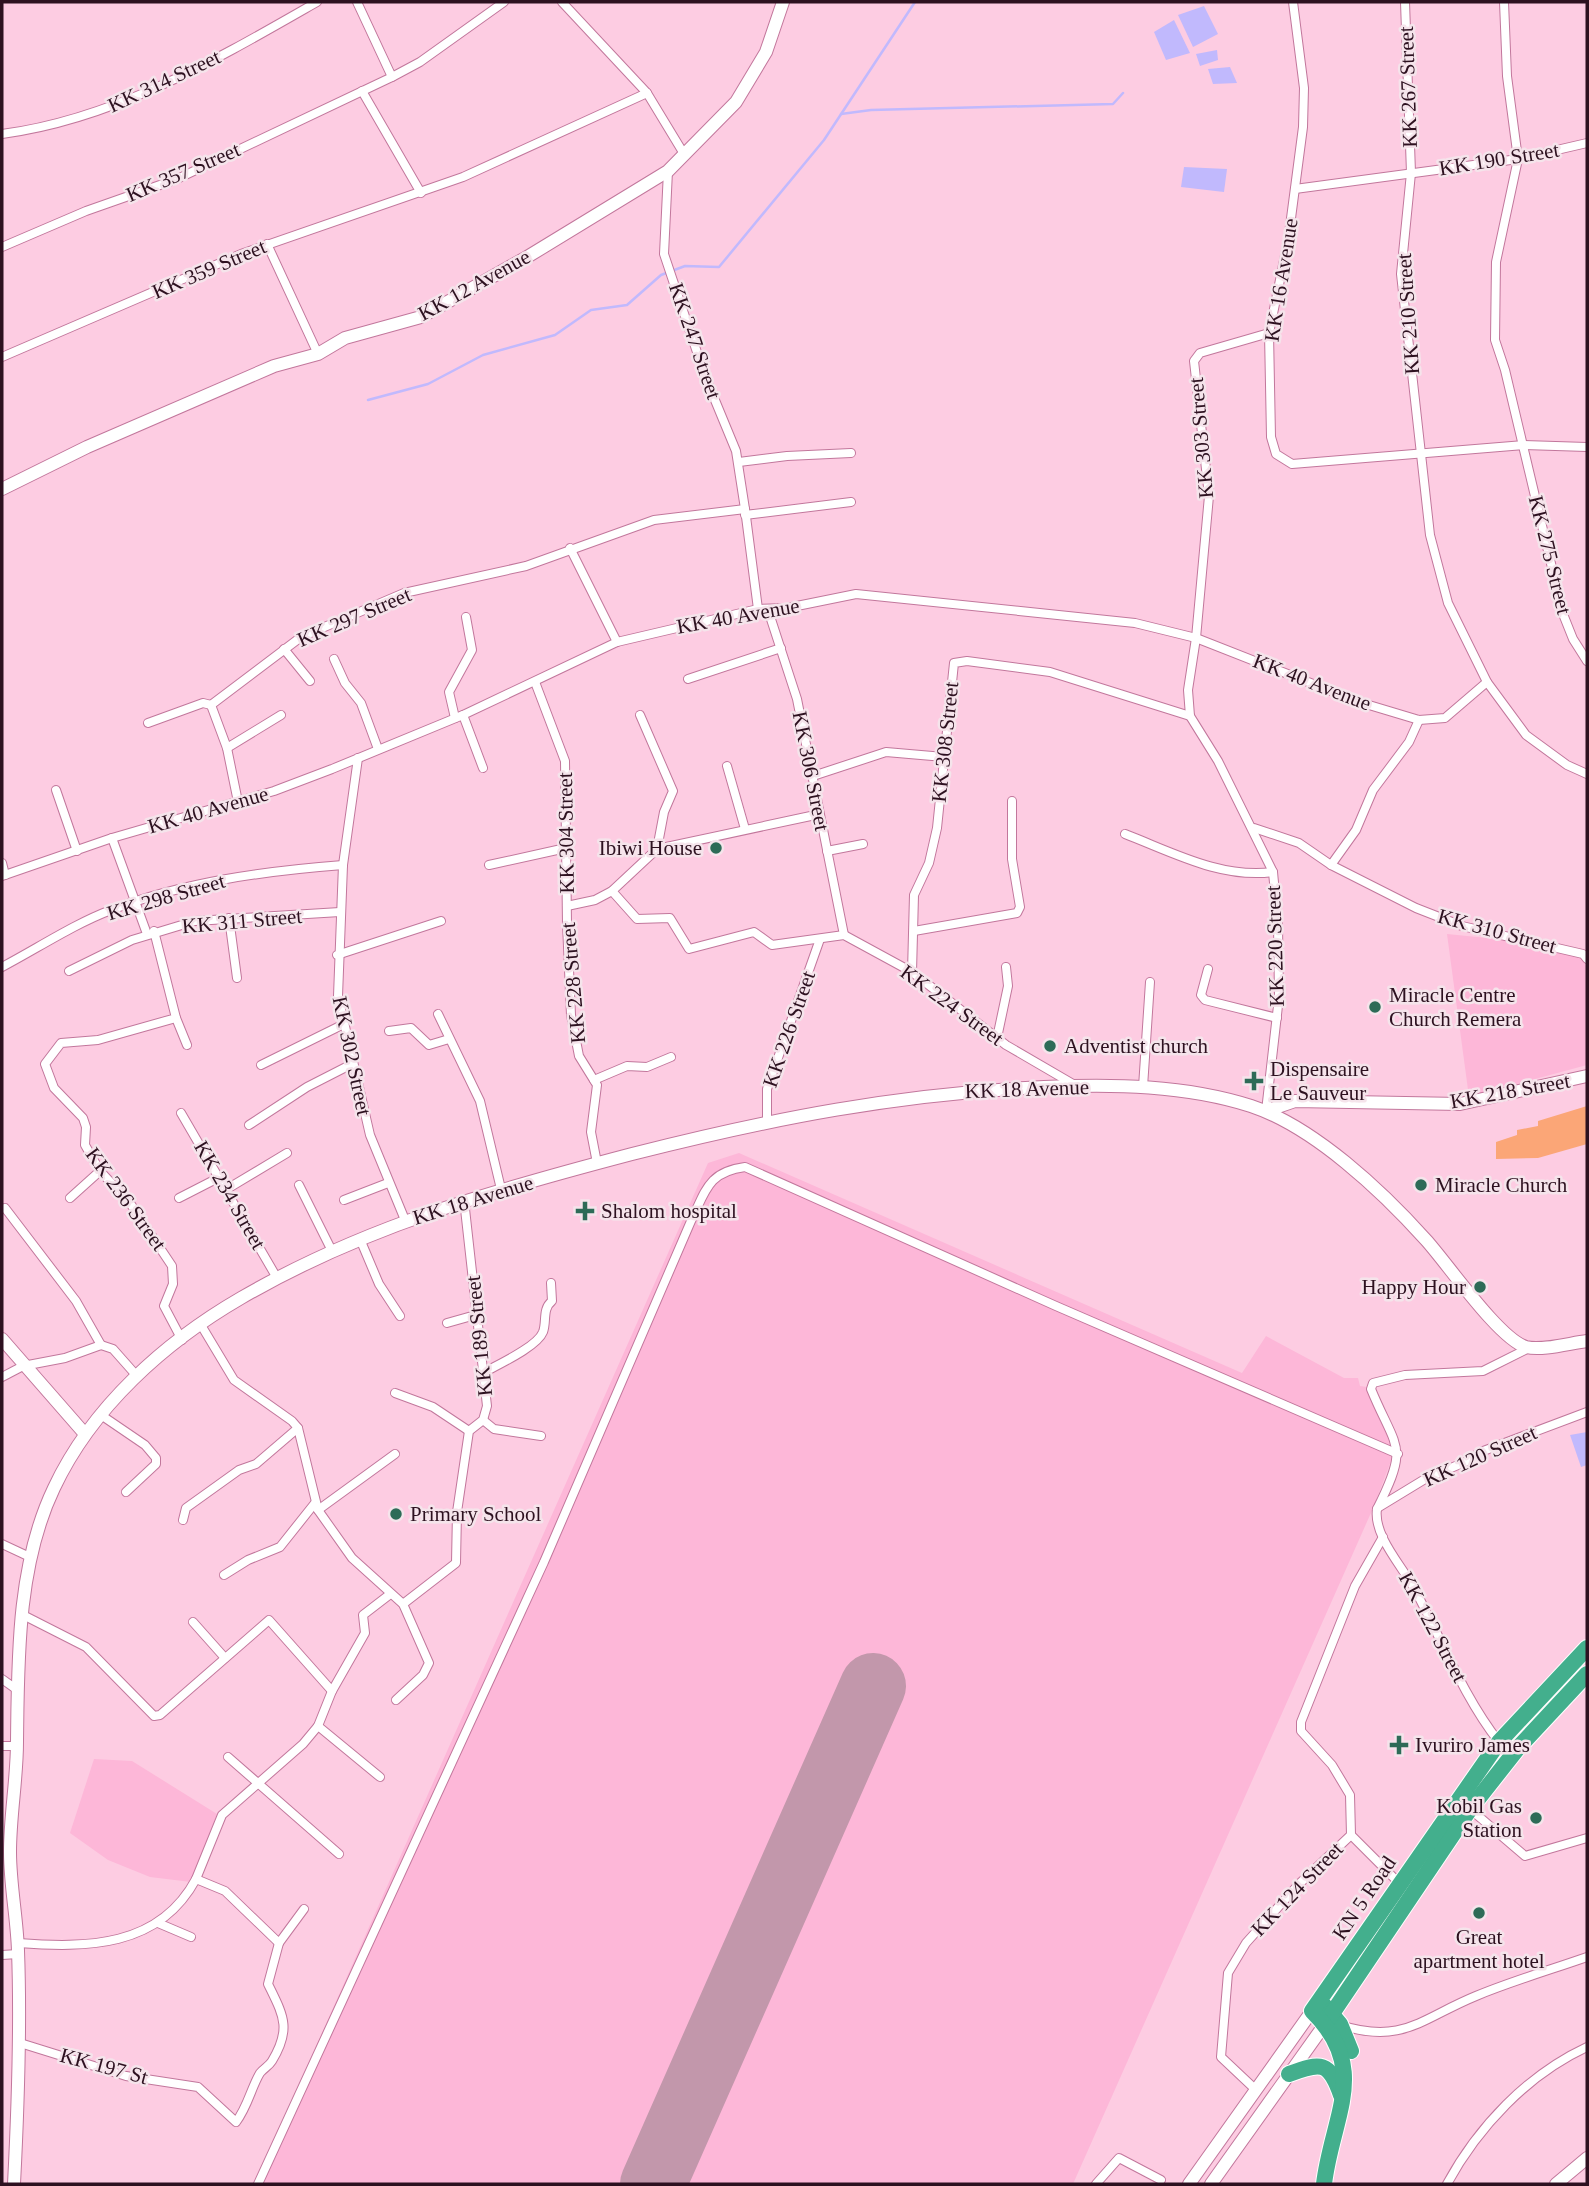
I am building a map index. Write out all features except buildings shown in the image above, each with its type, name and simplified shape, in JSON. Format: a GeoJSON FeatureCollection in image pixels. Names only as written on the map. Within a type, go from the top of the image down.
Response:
{"type":"FeatureCollection","features":[{"type":"Feature","properties":{"kind":"highway","name":"KN 5 Road"},"geometry":{"type":"LineString","coordinates":[[1316,2006],[1499,1742],[1587,1648]]}},
{"type":"Feature","properties":{"kind":"highway","name":"KN 5 Road"},"geometry":{"type":"LineString","coordinates":[[1332,2020],[1470,1809],[1518,1748],[1587,1674]]}},
{"type":"Feature","properties":{"kind":"highway"},"geometry":{"type":"LineString","coordinates":[[1316,2006],[1332,2020],[1353,2056],[1354,2082],[1343,2136],[1324,2184]]}},
{"type":"Feature","properties":{"kind":"highway"},"geometry":{"type":"LineString","coordinates":[[1324,2184],[1327,2157],[1345,2081],[1342,2055],[1332,2020]]}},
{"type":"Feature","properties":{"kind":"highway"},"geometry":{"type":"LineString","coordinates":[[1289,2074],[1315,2065],[1326,2068],[1336,2080],[1343,2098]]}},
{"type":"Feature","properties":{"kind":"main road","name":"KK 12 Avenue"},"geometry":{"type":"LineString","coordinates":[[2,489],[87,447],[274,366],[318,354],[345,338],[421,317],[668,171],[736,102],[766,52],[783,2]]}},
{"type":"Feature","properties":{"kind":"main road","name":"KK 218 Street"},"geometry":{"type":"LineString","coordinates":[[1266,1111],[1295,1101],[1460,1104],[1587,1076]]}},
{"type":"Feature","properties":{"kind":"main road","name":"KK 18 Avenue"},"geometry":{"type":"LineString","coordinates":[[14,2184],[20,2043],[18,1948],[6,1860],[17,1746],[16,1689],[32,1558],[52,1491],[85,1434],[136,1375],[201,1325],[277,1278],[405,1220],[464,1200],[597,1163],[767,1121],[838,1107],[948,1092],[1075,1086],[1143,1087],[1210,1096],[1266,1111],[1315,1141],[1363,1179],[1426,1240],[1501,1328],[1529,1348]]}},
{"type":"Feature","properties":{"kind":"main road"},"geometry":{"type":"LineString","coordinates":[[2,1339],[85,1434]]}},
{"type":"Feature","properties":{"kind":"main road"},"geometry":{"type":"LineString","coordinates":[[1529,1348],[1587,1341]]}},
{"type":"Feature","properties":{"kind":"main road","name":"KN 5 Road"},"geometry":{"type":"LineString","coordinates":[[1189,2184],[1316,2006]]}},
{"type":"Feature","properties":{"kind":"main road","name":"KN 5 Road"},"geometry":{"type":"LineString","coordinates":[[1211,2184],[1289,2074],[1332,2020]]}},
{"type":"Feature","properties":{"kind":"main road"},"geometry":{"type":"LineString","coordinates":[[1556,2184],[1587,2158]]}},
{"type":"Feature","properties":{"kind":"street","name":"KK 314 Street"},"geometry":{"type":"LineString","coordinates":[[2,134],[70,122],[127,100],[257,36],[317,2]]}},
{"type":"Feature","properties":{"kind":"street"},"geometry":{"type":"LineString","coordinates":[[357,2],[391,77]]}},
{"type":"Feature","properties":{"kind":"street","name":"KK 357 Street"},"geometry":{"type":"LineString","coordinates":[[2,247],[86,211],[177,178],[391,77],[443,47],[503,2]]}},
{"type":"Feature","properties":{"kind":"street"},"geometry":{"type":"LineString","coordinates":[[562,2],[646,93],[684,154]]}},
{"type":"Feature","properties":{"kind":"street","name":"KK 16 Avenue"},"geometry":{"type":"LineString","coordinates":[[1293,2],[1304,88],[1288,242],[1269,333],[1270,437],[1276,454],[1292,464],[1524,445],[1587,447]]}},
{"type":"Feature","properties":{"kind":"street","name":"KK 267 Street"},"geometry":{"type":"LineString","coordinates":[[1405,2],[1411,173]]}},
{"type":"Feature","properties":{"kind":"street","name":"KK 275 Street"},"geometry":{"type":"LineString","coordinates":[[1504,2],[1507,76],[1518,159],[1496,262],[1495,340],[1524,445],[1563,614],[1573,639],[1587,661]]}},
{"type":"Feature","properties":{"kind":"street"},"geometry":{"type":"LineString","coordinates":[[362,91],[421,193]]}},
{"type":"Feature","properties":{"kind":"street","name":"KK 359 Street"},"geometry":{"type":"LineString","coordinates":[[2,358],[267,244],[421,193],[514,155],[646,93]]}},
{"type":"Feature","properties":{"kind":"street","name":"KK 190 Street"},"geometry":{"type":"LineString","coordinates":[[1295,189],[1518,159],[1587,143]]}},
{"type":"Feature","properties":{"kind":"street","name":"KK 247 Street"},"geometry":{"type":"LineString","coordinates":[[668,171],[664,254],[705,376],[739,462],[758,610]]}},
{"type":"Feature","properties":{"kind":"street","name":"KK 210 Street"},"geometry":{"type":"LineString","coordinates":[[1411,173],[1401,274],[1430,535],[1448,603],[1487,682],[1526,735],[1567,765],[1587,774]]}},
{"type":"Feature","properties":{"kind":"street"},"geometry":{"type":"LineString","coordinates":[[267,244],[318,354]]}},
{"type":"Feature","properties":{"kind":"street","name":"KK 303 Street"},"geometry":{"type":"LineString","coordinates":[[1196,638],[1209,496],[1194,361],[1200,353],[1269,333]]}},
{"type":"Feature","properties":{"kind":"street"},"geometry":{"type":"LineString","coordinates":[[739,462],[787,456],[851,453]]}},
{"type":"Feature","properties":{"kind":"street","name":"KK 297 Street"},"geometry":{"type":"LineString","coordinates":[[211,705],[284,649],[321,627],[404,593],[526,566],[654,520],[851,502]]}},
{"type":"Feature","properties":{"kind":"street"},"geometry":{"type":"LineString","coordinates":[[570,548],[617,642]]}},
{"type":"Feature","properties":{"kind":"street","name":"KK 40 Avenue"},"geometry":{"type":"LineString","coordinates":[[4,876],[112,838],[238,802],[358,758],[459,717],[617,642],[758,610],[868,594],[1135,623],[1196,638],[1359,702],[1419,720]]}},
{"type":"Feature","properties":{"kind":"street","name":"KK 306 Street"},"geometry":{"type":"LineString","coordinates":[[768,610],[797,699],[845,935]]}},
{"type":"Feature","properties":{"kind":"street"},"geometry":{"type":"LineString","coordinates":[[467,617],[472,650],[449,692],[483,768]]}},
{"type":"Feature","properties":{"kind":"street"},"geometry":{"type":"LineString","coordinates":[[1190,716],[1188,690],[1196,638]]}},
{"type":"Feature","properties":{"kind":"street"},"geometry":{"type":"LineString","coordinates":[[688,679],[781,648]]}},
{"type":"Feature","properties":{"kind":"street"},"geometry":{"type":"LineString","coordinates":[[284,649],[310,681]]}},
{"type":"Feature","properties":{"kind":"street"},"geometry":{"type":"LineString","coordinates":[[334,659],[345,683],[360,703],[378,749]]}},
{"type":"Feature","properties":{"kind":"street","name":"KK 308 Street"},"geometry":{"type":"LineString","coordinates":[[912,972],[914,895],[934,847],[953,667],[958,661],[1051,672],[1190,716]]}},
{"type":"Feature","properties":{"kind":"street","name":"KK 304 Street"},"geometry":{"type":"LineString","coordinates":[[535,681],[565,761],[567,906]]}},
{"type":"Feature","properties":{"kind":"street"},"geometry":{"type":"LineString","coordinates":[[1331,865],[1344,842],[1356,830],[1373,790],[1409,742],[1419,720],[1445,718],[1487,682]]}},
{"type":"Feature","properties":{"kind":"street"},"geometry":{"type":"LineString","coordinates":[[148,723],[203,703],[211,705],[227,748],[238,802]]}},
{"type":"Feature","properties":{"kind":"street"},"geometry":{"type":"LineString","coordinates":[[227,748],[281,715]]}},
{"type":"Feature","properties":{"kind":"street"},"geometry":{"type":"LineString","coordinates":[[640,715],[673,791],[664,812],[657,849],[820,814]]}},
{"type":"Feature","properties":{"kind":"street","name":"KK 220 Street"},"geometry":{"type":"LineString","coordinates":[[1190,716],[1254,828],[1273,872],[1278,925],[1277,1018],[1266,1111]]}},
{"type":"Feature","properties":{"kind":"street"},"geometry":{"type":"LineString","coordinates":[[813,776],[886,752],[944,757]]}},
{"type":"Feature","properties":{"kind":"street","name":"KK 302 Street"},"geometry":{"type":"LineString","coordinates":[[358,758],[342,865],[337,956],[338,996],[370,1135],[405,1220]]}},
{"type":"Feature","properties":{"kind":"street"},"geometry":{"type":"LineString","coordinates":[[727,766],[745,829]]}},
{"type":"Feature","properties":{"kind":"street"},"geometry":{"type":"LineString","coordinates":[[56,790],[77,851]]}},
{"type":"Feature","properties":{"kind":"street"},"geometry":{"type":"LineString","coordinates":[[914,931],[1017,913],[1020,907],[1012,859],[1012,801]]}},
{"type":"Feature","properties":{"kind":"street","name":"KK 310 Street"},"geometry":{"type":"LineString","coordinates":[[1254,828],[1299,843],[1331,865],[1416,908],[1462,926],[1586,955]]}},
{"type":"Feature","properties":{"kind":"street"},"geometry":{"type":"LineString","coordinates":[[1125,834],[1216,869],[1241,874],[1273,872]]}},
{"type":"Feature","properties":{"kind":"street"},"geometry":{"type":"LineString","coordinates":[[112,838],[135,901],[151,932],[176,1018],[187,1045]]}},
{"type":"Feature","properties":{"kind":"street"},"geometry":{"type":"LineString","coordinates":[[827,852],[863,844]]}},
{"type":"Feature","properties":{"kind":"street"},"geometry":{"type":"LineString","coordinates":[[489,864],[566,848]]}},
{"type":"Feature","properties":{"kind":"street","name":"KK 228 Street"},"geometry":{"type":"LineString","coordinates":[[597,1163],[591,1132],[597,1094],[594,1080],[582,1064],[573,1034],[567,906],[596,900],[612,891],[657,849]]}},
{"type":"Feature","properties":{"kind":"street"},"geometry":{"type":"LineString","coordinates":[[2,863],[4,876]]}},
{"type":"Feature","properties":{"kind":"street","name":"KK 298 Street"},"geometry":{"type":"LineString","coordinates":[[2,967],[108,911],[135,901],[224,880],[342,865]]}},
{"type":"Feature","properties":{"kind":"street"},"geometry":{"type":"LineString","coordinates":[[612,891],[637,919],[670,918],[689,949],[754,932],[772,945],[845,935]]}},
{"type":"Feature","properties":{"kind":"street","name":"KK 311 Street"},"geometry":{"type":"LineString","coordinates":[[69,971],[151,932],[195,921],[340,912]]}},
{"type":"Feature","properties":{"kind":"street"},"geometry":{"type":"LineString","coordinates":[[229,918],[237,978]]}},
{"type":"Feature","properties":{"kind":"street"},"geometry":{"type":"LineString","coordinates":[[337,956],[441,921]]}},
{"type":"Feature","properties":{"kind":"street","name":"KK 224 Street"},"geometry":{"type":"LineString","coordinates":[[845,935],[912,972],[997,1038],[1075,1086]]}},
{"type":"Feature","properties":{"kind":"street","name":"KK 226 Street"},"geometry":{"type":"LineString","coordinates":[[767,1121],[767,1088],[820,939]]}},
{"type":"Feature","properties":{"kind":"street"},"geometry":{"type":"LineString","coordinates":[[997,1038],[1008,986],[1006,967]]}},
{"type":"Feature","properties":{"kind":"street"},"geometry":{"type":"LineString","coordinates":[[1208,969],[1201,995],[1205,1000],[1277,1018]]}},
{"type":"Feature","properties":{"kind":"street"},"geometry":{"type":"LineString","coordinates":[[1143,1087],[1150,982]]}},
{"type":"Feature","properties":{"kind":"street"},"geometry":{"type":"LineString","coordinates":[[438,1014],[481,1101],[501,1189]]}},
{"type":"Feature","properties":{"kind":"street","name":"KK 236 Street"},"geometry":{"type":"LineString","coordinates":[[176,1018],[98,1040],[61,1043],[45,1064],[54,1088],[83,1118],[86,1127],[85,1145],[100,1171],[130,1203],[172,1266],[173,1284],[164,1306],[182,1340]]}},
{"type":"Feature","properties":{"kind":"street"},"geometry":{"type":"LineString","coordinates":[[261,1065],[344,1024]]}},
{"type":"Feature","properties":{"kind":"street"},"geometry":{"type":"LineString","coordinates":[[389,1031],[411,1028],[429,1045],[449,1039]]}},
{"type":"Feature","properties":{"kind":"street"},"geometry":{"type":"LineString","coordinates":[[594,1080],[626,1066],[647,1067],[671,1057]]}},
{"type":"Feature","properties":{"kind":"street"},"geometry":{"type":"LineString","coordinates":[[249,1125],[352,1064]]}},
{"type":"Feature","properties":{"kind":"street","name":"KK 234 Street"},"geometry":{"type":"LineString","coordinates":[[181,1113],[277,1278]]}},
{"type":"Feature","properties":{"kind":"street"},"geometry":{"type":"LineString","coordinates":[[227,1189],[287,1153]]}},
{"type":"Feature","properties":{"kind":"street"},"geometry":{"type":"LineString","coordinates":[[258,2184],[544,1562],[691,1221],[710,1181],[723,1170],[745,1167],[1056,1306],[1398,1454]]}},
{"type":"Feature","properties":{"kind":"street"},"geometry":{"type":"LineString","coordinates":[[70,1198],[100,1171]]}},
{"type":"Feature","properties":{"kind":"street"},"geometry":{"type":"LineString","coordinates":[[179,1198],[220,1177]]}},
{"type":"Feature","properties":{"kind":"street"},"geometry":{"type":"LineString","coordinates":[[344,1200],[388,1182]]}},
{"type":"Feature","properties":{"kind":"street"},"geometry":{"type":"LineString","coordinates":[[299,1185],[332,1251]]}},
{"type":"Feature","properties":{"kind":"street","name":"KK 189 Street"},"geometry":{"type":"LineString","coordinates":[[464,1200],[479,1314],[487,1406],[483,1420],[470,1431]]}},
{"type":"Feature","properties":{"kind":"street"},"geometry":{"type":"LineString","coordinates":[[5,1208],[76,1301],[100,1345]]}},
{"type":"Feature","properties":{"kind":"street"},"geometry":{"type":"LineString","coordinates":[[360,1239],[379,1284],[400,1316]]}},
{"type":"Feature","properties":{"kind":"street"},"geometry":{"type":"LineString","coordinates":[[483,1373],[533,1344],[541,1336],[546,1308],[552,1299],[551,1283]]}},
{"type":"Feature","properties":{"kind":"street"},"geometry":{"type":"LineString","coordinates":[[447,1323],[479,1314]]}},
{"type":"Feature","properties":{"kind":"street"},"geometry":{"type":"LineString","coordinates":[[201,1325],[234,1380],[298,1428],[316,1506],[352,1558],[389,1595],[402,1604],[429,1663],[423,1675],[396,1700]]}},
{"type":"Feature","properties":{"kind":"street"},"geometry":{"type":"LineString","coordinates":[[2,1377],[23,1366],[65,1359],[100,1345],[113,1349],[136,1375]]}},
{"type":"Feature","properties":{"kind":"street"},"geometry":{"type":"LineString","coordinates":[[1377,1508],[1397,1470],[1398,1454],[1371,1389],[1373,1383],[1405,1375],[1483,1371],[1529,1348]]}},
{"type":"Feature","properties":{"kind":"street"},"geometry":{"type":"LineString","coordinates":[[395,1393],[433,1408],[470,1431],[459,1500],[456,1563],[402,1604]]}},
{"type":"Feature","properties":{"kind":"street","name":"KK 120 Street"},"geometry":{"type":"LineString","coordinates":[[1377,1508],[1425,1479],[1478,1453],[1587,1412]]}},
{"type":"Feature","properties":{"kind":"street"},"geometry":{"type":"LineString","coordinates":[[102,1415],[145,1445],[156,1458],[156,1464],[126,1492]]}},
{"type":"Feature","properties":{"kind":"street"},"geometry":{"type":"LineString","coordinates":[[483,1420],[494,1429],[541,1436]]}},
{"type":"Feature","properties":{"kind":"street"},"geometry":{"type":"LineString","coordinates":[[183,1520],[186,1508],[239,1470],[256,1464],[298,1428]]}},
{"type":"Feature","properties":{"kind":"street"},"geometry":{"type":"LineString","coordinates":[[224,1575],[248,1560],[280,1547],[316,1506],[395,1454]]}},
{"type":"Feature","properties":{"kind":"street","name":"KK 122 Street"},"geometry":{"type":"LineString","coordinates":[[1377,1508],[1383,1537],[1414,1587],[1447,1659],[1499,1742]]}},
{"type":"Feature","properties":{"kind":"street","name":"KK 124 Street"},"geometry":{"type":"LineString","coordinates":[[1256,2090],[1221,2057],[1228,1973],[1246,1943],[1298,1885],[1351,1835],[1350,1795],[1332,1765],[1305,1737],[1301,1722],[1355,1586],[1383,1537]]}},
{"type":"Feature","properties":{"kind":"street"},"geometry":{"type":"LineString","coordinates":[[2,1544],[32,1558]]}},
{"type":"Feature","properties":{"kind":"street"},"geometry":{"type":"LineString","coordinates":[[2,1955],[18,1948],[121,1941],[158,1923],[187,1896],[222,1815],[303,1744],[318,1726],[332,1691],[365,1633],[363,1615],[389,1595]]}},
{"type":"Feature","properties":{"kind":"street"},"geometry":{"type":"LineString","coordinates":[[23,1615],[86,1647],[154,1716],[160,1715],[265,1622],[271,1620],[332,1691]]}},
{"type":"Feature","properties":{"kind":"street"},"geometry":{"type":"LineString","coordinates":[[193,1622],[225,1658]]}},
{"type":"Feature","properties":{"kind":"street"},"geometry":{"type":"LineString","coordinates":[[2,1679],[16,1689]]}},
{"type":"Feature","properties":{"kind":"street"},"geometry":{"type":"LineString","coordinates":[[318,1726],[380,1777]]}},
{"type":"Feature","properties":{"kind":"street"},"geometry":{"type":"LineString","coordinates":[[2,1746],[17,1746]]}},
{"type":"Feature","properties":{"kind":"street"},"geometry":{"type":"LineString","coordinates":[[228,1756],[339,1854]]}},
{"type":"Feature","properties":{"kind":"street"},"geometry":{"type":"LineString","coordinates":[[1470,1809],[1525,1856],[1587,1838]]}},
{"type":"Feature","properties":{"kind":"street"},"geometry":{"type":"LineString","coordinates":[[1351,1835],[1400,1884]]}},
{"type":"Feature","properties":{"kind":"street"},"geometry":{"type":"LineString","coordinates":[[196,1879],[225,1891],[279,1943],[304,1909]]}},
{"type":"Feature","properties":{"kind":"street"},"geometry":{"type":"LineString","coordinates":[[158,1923],[191,1937]]}},
{"type":"Feature","properties":{"kind":"street","name":"KK 197 St"},"geometry":{"type":"LineString","coordinates":[[20,2043],[126,2076],[198,2087],[236,2122],[251,2097],[261,2072],[271,2063],[284,2030],[282,2010],[268,1984],[279,1943]]}},
{"type":"Feature","properties":{"kind":"street"},"geometry":{"type":"LineString","coordinates":[[1332,2020],[1371,2033],[1397,2031],[1426,2021],[1475,1996],[1587,1957]]}},
{"type":"Feature","properties":{"kind":"street"},"geometry":{"type":"LineString","coordinates":[[1447,2184],[1477,2135],[1494,2118],[1542,2073],[1586,2051]]}},
{"type":"Feature","properties":{"kind":"street"},"geometry":{"type":"LineString","coordinates":[[1097,2184],[1119,2158],[1161,2180]]}},
{"type":"Feature","properties":{"kind":"shaded area"},"geometry":{"type":"Polygon","coordinates":[[[1204,6],[1218,34],[1193,47],[1178,15],[1204,6]]]}},
{"type":"Feature","properties":{"kind":"shaded area"},"geometry":{"type":"Polygon","coordinates":[[[1174,20],[1190,53],[1166,60],[1154,32],[1174,20]]]}},
{"type":"Feature","properties":{"kind":"shaded area"},"geometry":{"type":"Polygon","coordinates":[[[1217,50],[1218,60],[1200,66],[1196,54],[1217,50]]]}},
{"type":"Feature","properties":{"kind":"shaded area"},"geometry":{"type":"Polygon","coordinates":[[[1230,67],[1237,83],[1213,84],[1208,69],[1230,67]]]}},
{"type":"Feature","properties":{"kind":"shaded area"},"geometry":{"type":"Polygon","coordinates":[[[1184,167],[1227,169],[1224,192],[1181,187],[1184,167]]]}},
{"type":"Feature","properties":{"kind":"shaded area"},"geometry":{"type":"Polygon","coordinates":[[[1447,934],[1517,941],[1583,958],[1587,969],[1587,1065],[1469,1097],[1447,934]]]}},
{"type":"Feature","properties":{"kind":"shaded area"},"geometry":{"type":"Polygon","coordinates":[[[1587,1106],[1587,1144],[1538,1158],[1496,1159],[1496,1142],[1517,1135],[1517,1130],[1538,1126],[1538,1121],[1587,1106]]]}},
{"type":"Feature","properties":{"kind":"shaded area"},"geometry":{"type":"Polygon","coordinates":[[[739,1153],[1242,1373],[1266,1336],[1344,1378],[1358,1378],[1360,1386],[1367,1387],[1392,1448],[1391,1461],[1374,1506],[1073,2184],[255,2184],[708,1163],[739,1153]]]}},
{"type":"Feature","properties":{"kind":"shaded area"},"geometry":{"type":"Polygon","coordinates":[[[1587,1432],[1587,1465],[1581,1467],[1570,1435],[1587,1432]]]}},
{"type":"Feature","properties":{"kind":"shaded area"},"geometry":{"type":"Polygon","coordinates":[[[94,1759],[132,1761],[217,1814],[191,1882],[150,1877],[108,1860],[70,1833],[94,1759]]]}},
{"type":"Feature","properties":{"kind":"waterway"},"geometry":{"type":"LineString","coordinates":[[368,400],[428,384],[483,355],[555,335],[591,310],[627,305],[661,275],[685,266],[719,267],[824,140],[915,2]]}},
{"type":"Feature","properties":{"kind":"waterway"},"geometry":{"type":"LineString","coordinates":[[841,114],[871,110],[1113,104],[1123,93]]}},
{"type":"Feature","properties":{"kind":"runway"},"geometry":{"type":"LineString","coordinates":[[653,2184],[873,1686]]}},
{"type":"Feature","properties":{"kind":"place","name":"Ibiwi House"},"geometry":{"type":"Point","coordinates":[716,848]}},
{"type":"Feature","properties":{"kind":"place","name":"Miracle Centre Church Remera"},"geometry":{"type":"Point","coordinates":[1375,1007]}},
{"type":"Feature","properties":{"kind":"place","name":"Adventist church"},"geometry":{"type":"Point","coordinates":[1050,1046]}},
{"type":"Feature","properties":{"kind":"place","name":"Dispensaire Le Sauveur"},"geometry":{"type":"Point","coordinates":[1254,1081]}},
{"type":"Feature","properties":{"kind":"place","name":"Miracle Church"},"geometry":{"type":"Point","coordinates":[1421,1185]}},
{"type":"Feature","properties":{"kind":"place","name":"Shalom hospital"},"geometry":{"type":"Point","coordinates":[585,1211]}},
{"type":"Feature","properties":{"kind":"place","name":"Happy Hour"},"geometry":{"type":"Point","coordinates":[1480,1287]}},
{"type":"Feature","properties":{"kind":"place","name":"Primary School"},"geometry":{"type":"Point","coordinates":[396,1514]}},
{"type":"Feature","properties":{"kind":"place","name":"Ivuriro James"},"geometry":{"type":"Point","coordinates":[1399,1745]}},
{"type":"Feature","properties":{"kind":"place","name":"Kobil Gas Station"},"geometry":{"type":"Point","coordinates":[1536,1818]}},
{"type":"Feature","properties":{"kind":"place","name":"Great apartment hotel"},"geometry":{"type":"Point","coordinates":[1479,1913]}}]}
